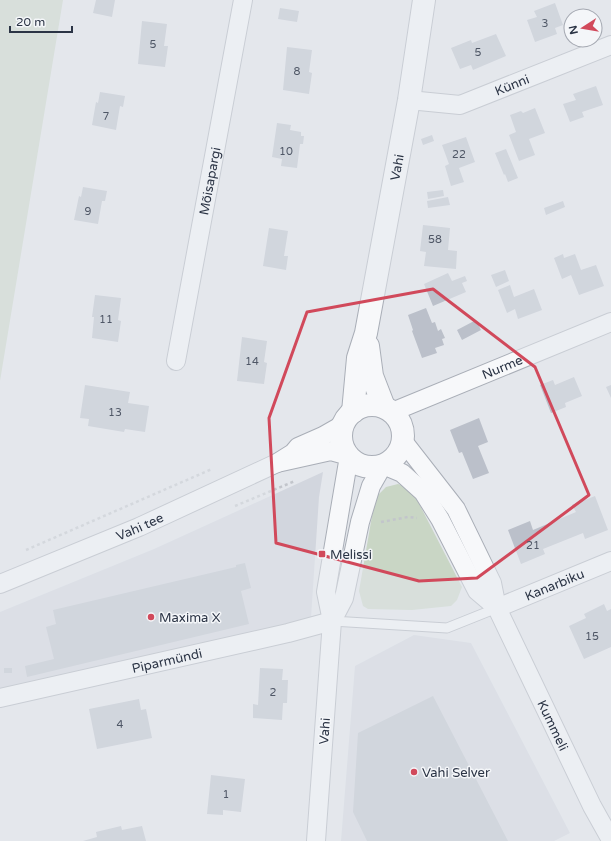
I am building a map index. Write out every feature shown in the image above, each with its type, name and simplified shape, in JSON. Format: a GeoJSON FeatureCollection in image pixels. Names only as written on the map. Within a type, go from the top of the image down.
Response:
{"type":"FeatureCollection","features":[{"type":"Feature","properties":{"kind":"street","name":"Mõisapargi"},"geometry":{"type":"LineString","coordinates":[[176,361],[243,0]]}},
{"type":"Feature","properties":{"kind":"street","name":"Vahi"},"geometry":{"type":"LineString","coordinates":[[348,418],[358,358],[366,333],[409,100],[424,0]]}},
{"type":"Feature","properties":{"kind":"street","name":"Künni"},"geometry":{"type":"LineString","coordinates":[[409,100],[460,105],[611,45]]}},
{"type":"Feature","properties":{"kind":"street","name":"Nurme"},"geometry":{"type":"LineString","coordinates":[[388,409],[611,322]]}},
{"type":"Feature","properties":{"kind":"street","name":"Vahi"},"geometry":{"type":"LineString","coordinates":[[366,333],[372,376],[388,409]]}},
{"type":"Feature","properties":{"kind":"street"},"geometry":{"type":"LineString","coordinates":[[376,405],[388,409],[399,420],[403,431],[403,441],[396,456],[383,465],[374,467],[364,466],[356,462],[349,456],[342,442],[342,433],[348,418],[362,407],[376,405]]}},
{"type":"Feature","properties":{"kind":"street","name":"Vahi tee"},"geometry":{"type":"LineString","coordinates":[[0,584],[139,527],[277,463],[298,447],[323,436],[348,418]]}},
{"type":"Feature","properties":{"kind":"street","name":"Kummeli"},"geometry":{"type":"LineString","coordinates":[[403,441],[456,508],[492,582],[497,608],[592,806],[611,840]]}},
{"type":"Feature","properties":{"kind":"street","name":"Vahi tee"},"geometry":{"type":"LineString","coordinates":[[277,463],[330,451],[349,456]]}},
{"type":"Feature","properties":{"kind":"street","name":"Vahi"},"geometry":{"type":"LineString","coordinates":[[316,841],[332,621],[326,592],[349,456]]}},
{"type":"Feature","properties":{"kind":"street","name":"Vahi"},"geometry":{"type":"LineString","coordinates":[[332,621],[344,598],[360,522],[371,486],[383,465]]}},
{"type":"Feature","properties":{"kind":"street","name":"Kummeli"},"geometry":{"type":"LineString","coordinates":[[383,465],[402,473],[423,492],[440,519],[477,591],[497,608]]}},
{"type":"Feature","properties":{"kind":"street","name":"Kanarbiku"},"geometry":{"type":"LineString","coordinates":[[497,608],[611,561]]}},
{"type":"Feature","properties":{"kind":"street","name":"Piparmündi"},"geometry":{"type":"LineString","coordinates":[[0,698],[288,633],[332,621]]}},
{"type":"Feature","properties":{"kind":"lane"},"geometry":{"type":"LineString","coordinates":[[332,621],[447,628],[497,608]]}},
{"type":"Feature","properties":{"kind":"path"},"geometry":{"type":"LineString","coordinates":[[22,552],[215,468]]}},
{"type":"Feature","properties":{"kind":"path"},"geometry":{"type":"LineString","coordinates":[[360,522],[369,525],[408,517],[430,520],[440,519]]}},
{"type":"Feature","properties":{"kind":"highlighted area"},"geometry":{"type":"Polygon","coordinates":[[[433,289],[535,367],[589,495],[477,578],[419,581],[276,543],[269,418],[307,312],[433,289]]]}},
{"type":"Feature","properties":{"kind":"shaded area"},"geometry":{"type":"Polygon","coordinates":[[[323,472],[319,497],[310,633],[0,698],[0,612],[154,549],[323,472]]]}},
{"type":"Feature","properties":{"kind":"shaded area"},"geometry":{"type":"Polygon","coordinates":[[[414,635],[471,643],[570,833],[554,841],[341,841],[355,666],[414,635]]]}},
{"type":"Feature","properties":{"kind":"green space"},"geometry":{"type":"Polygon","coordinates":[[[0,0],[63,0],[0,381],[0,0]]]}},
{"type":"Feature","properties":{"kind":"green space"},"geometry":{"type":"Polygon","coordinates":[[[398,484],[412,490],[462,587],[457,600],[451,606],[412,610],[368,609],[363,606],[359,591],[377,496],[386,487],[398,484]]]}},
{"type":"Feature","properties":{"kind":"building"},"geometry":{"type":"Polygon","coordinates":[[[96,0],[115,0],[112,17],[93,13],[96,0]]]}},
{"type":"Feature","properties":{"kind":"building"},"geometry":{"type":"Polygon","coordinates":[[[555,3],[563,25],[555,28],[557,34],[535,42],[527,20],[537,17],[534,11],[555,3]]]}},
{"type":"Feature","properties":{"kind":"building"},"geometry":{"type":"Polygon","coordinates":[[[280,8],[299,11],[297,22],[278,19],[280,8]]]}},
{"type":"Feature","properties":{"kind":"building"},"geometry":{"type":"Polygon","coordinates":[[[142,21],[167,24],[164,46],[168,46],[165,67],[138,64],[142,21]]]}},
{"type":"Feature","properties":{"kind":"building"},"geometry":{"type":"Polygon","coordinates":[[[496,34],[506,56],[473,70],[471,65],[460,69],[451,48],[471,40],[472,43],[496,34]]]}},
{"type":"Feature","properties":{"kind":"building"},"geometry":{"type":"Polygon","coordinates":[[[287,47],[312,50],[309,72],[312,73],[309,94],[283,90],[287,47]]]}},
{"type":"Feature","properties":{"kind":"building"},"geometry":{"type":"Polygon","coordinates":[[[596,86],[603,105],[582,112],[584,117],[570,122],[563,104],[576,100],[573,94],[596,86]]]}},
{"type":"Feature","properties":{"kind":"building"},"geometry":{"type":"Polygon","coordinates":[[[100,92],[125,96],[123,107],[120,106],[116,130],[92,125],[96,102],[98,103],[100,92]]]}},
{"type":"Feature","properties":{"kind":"building"},"geometry":{"type":"Polygon","coordinates":[[[535,108],[545,133],[529,139],[535,155],[519,161],[509,135],[516,132],[510,115],[521,111],[523,113],[535,108]]]}},
{"type":"Feature","properties":{"kind":"building"},"geometry":{"type":"Polygon","coordinates":[[[277,123],[291,125],[290,130],[301,132],[301,136],[304,136],[303,144],[300,144],[297,168],[281,166],[282,159],[272,157],[277,123]]]}},
{"type":"Feature","properties":{"kind":"building"},"geometry":{"type":"Polygon","coordinates":[[[432,135],[434,141],[423,145],[421,139],[432,135]]]}},
{"type":"Feature","properties":{"kind":"building"},"geometry":{"type":"Polygon","coordinates":[[[466,137],[475,162],[459,168],[464,182],[451,186],[445,166],[449,164],[442,145],[466,137]]]}},
{"type":"Feature","properties":{"kind":"building"},"geometry":{"type":"Polygon","coordinates":[[[506,149],[518,178],[508,182],[495,153],[506,149]]]}},
{"type":"Feature","properties":{"kind":"building"},"geometry":{"type":"Polygon","coordinates":[[[83,187],[107,191],[105,201],[102,201],[98,224],[74,220],[79,196],[81,197],[83,187]]]}},
{"type":"Feature","properties":{"kind":"building"},"geometry":{"type":"Polygon","coordinates":[[[443,190],[444,196],[428,199],[427,192],[443,190]]]}},
{"type":"Feature","properties":{"kind":"building"},"geometry":{"type":"Polygon","coordinates":[[[448,197],[450,205],[428,208],[427,201],[448,197]]]}},
{"type":"Feature","properties":{"kind":"building"},"geometry":{"type":"Polygon","coordinates":[[[563,201],[565,207],[546,215],[544,208],[563,201]]]}},
{"type":"Feature","properties":{"kind":"building"},"geometry":{"type":"Polygon","coordinates":[[[423,225],[450,228],[448,250],[457,251],[456,269],[424,266],[426,252],[420,251],[423,225]]]}},
{"type":"Feature","properties":{"kind":"building"},"geometry":{"type":"Polygon","coordinates":[[[269,228],[288,231],[284,256],[288,256],[286,270],[263,266],[269,228]]]}},
{"type":"Feature","properties":{"kind":"building"},"geometry":{"type":"Polygon","coordinates":[[[563,254],[564,258],[575,254],[581,270],[596,265],[604,286],[579,295],[571,275],[562,279],[554,258],[563,254]]]}},
{"type":"Feature","properties":{"kind":"building"},"geometry":{"type":"Polygon","coordinates":[[[505,270],[509,281],[496,287],[491,275],[505,270]]]}},
{"type":"Feature","properties":{"kind":"building"},"geometry":{"type":"Polygon","coordinates":[[[448,273],[452,281],[465,276],[467,281],[462,283],[466,292],[433,306],[424,284],[448,273]]]}},
{"type":"Feature","properties":{"kind":"building"},"geometry":{"type":"Polygon","coordinates":[[[510,285],[514,297],[534,289],[542,310],[518,319],[515,309],[507,313],[498,290],[510,285]]]}},
{"type":"Feature","properties":{"kind":"building"},"geometry":{"type":"Polygon","coordinates":[[[95,295],[121,298],[118,320],[121,321],[118,342],[92,338],[94,317],[92,317],[95,295]]]}},
{"type":"Feature","properties":{"kind":"building"},"geometry":{"type":"Polygon","coordinates":[[[426,308],[432,323],[435,322],[438,331],[441,329],[445,338],[442,339],[444,345],[435,348],[437,353],[422,358],[408,315],[426,308]]]}},
{"type":"Feature","properties":{"kind":"building"},"geometry":{"type":"Polygon","coordinates":[[[476,320],[481,330],[462,340],[457,330],[476,320]]]}},
{"type":"Feature","properties":{"kind":"building"},"geometry":{"type":"Polygon","coordinates":[[[242,337],[267,341],[264,362],[267,363],[264,384],[237,381],[242,337]]]}},
{"type":"Feature","properties":{"kind":"building"},"geometry":{"type":"Polygon","coordinates":[[[574,377],[582,396],[565,403],[566,407],[551,413],[540,385],[553,380],[555,385],[574,377]]]}},
{"type":"Feature","properties":{"kind":"building"},"geometry":{"type":"Polygon","coordinates":[[[85,385],[130,392],[128,403],[149,406],[145,432],[125,429],[124,432],[88,426],[89,419],[80,418],[85,385]]]}},
{"type":"Feature","properties":{"kind":"building"},"geometry":{"type":"Polygon","coordinates":[[[611,385],[611,398],[606,387],[611,385]]]}},
{"type":"Feature","properties":{"kind":"building"},"geometry":{"type":"Polygon","coordinates":[[[479,418],[488,442],[478,446],[489,473],[473,479],[462,452],[459,453],[450,430],[479,418]]]}},
{"type":"Feature","properties":{"kind":"building"},"geometry":{"type":"Polygon","coordinates":[[[595,496],[608,530],[585,539],[583,533],[543,549],[545,554],[521,564],[508,530],[530,521],[533,530],[576,512],[572,505],[595,496]]]}},
{"type":"Feature","properties":{"kind":"building","name":"Maxima X"},"geometry":{"type":"Polygon","coordinates":[[[245,563],[251,588],[241,591],[249,624],[27,677],[25,666],[54,659],[46,627],[56,624],[53,610],[236,567],[236,565],[245,563]]]}},
{"type":"Feature","properties":{"kind":"building"},"geometry":{"type":"Polygon","coordinates":[[[604,604],[607,611],[611,609],[611,647],[584,659],[569,626],[586,618],[584,614],[604,604]]]}},
{"type":"Feature","properties":{"kind":"building"},"geometry":{"type":"Polygon","coordinates":[[[4,668],[12,668],[12,673],[4,673],[4,668]]]}},
{"type":"Feature","properties":{"kind":"building"},"geometry":{"type":"Polygon","coordinates":[[[260,668],[283,669],[282,680],[288,680],[287,703],[283,703],[282,720],[253,718],[253,704],[258,705],[260,668]]]}},
{"type":"Feature","properties":{"kind":"building","name":"Vahi Selver"},"geometry":{"type":"Polygon","coordinates":[[[433,696],[508,841],[367,841],[353,812],[358,733],[433,696]]]}},
{"type":"Feature","properties":{"kind":"building"},"geometry":{"type":"Polygon","coordinates":[[[139,699],[141,710],[146,709],[152,738],[97,749],[89,709],[139,699]]]}},
{"type":"Feature","properties":{"kind":"building"},"geometry":{"type":"Polygon","coordinates":[[[211,775],[245,779],[241,812],[223,810],[223,815],[207,814],[211,775]]]}},
{"type":"Feature","properties":{"kind":"building"},"geometry":{"type":"Polygon","coordinates":[[[121,826],[122,830],[142,826],[146,841],[83,841],[97,837],[96,832],[121,826]]]}},
{"type":"Feature","properties":{"kind":"place","name":"Melissi"},"geometry":{"type":"Point","coordinates":[322,554]}},
{"type":"Feature","properties":{"kind":"place","name":"Maxima X"},"geometry":{"type":"Point","coordinates":[151,617]}},
{"type":"Feature","properties":{"kind":"place","name":"Vahi Selver"},"geometry":{"type":"Point","coordinates":[414,772]}}]}
